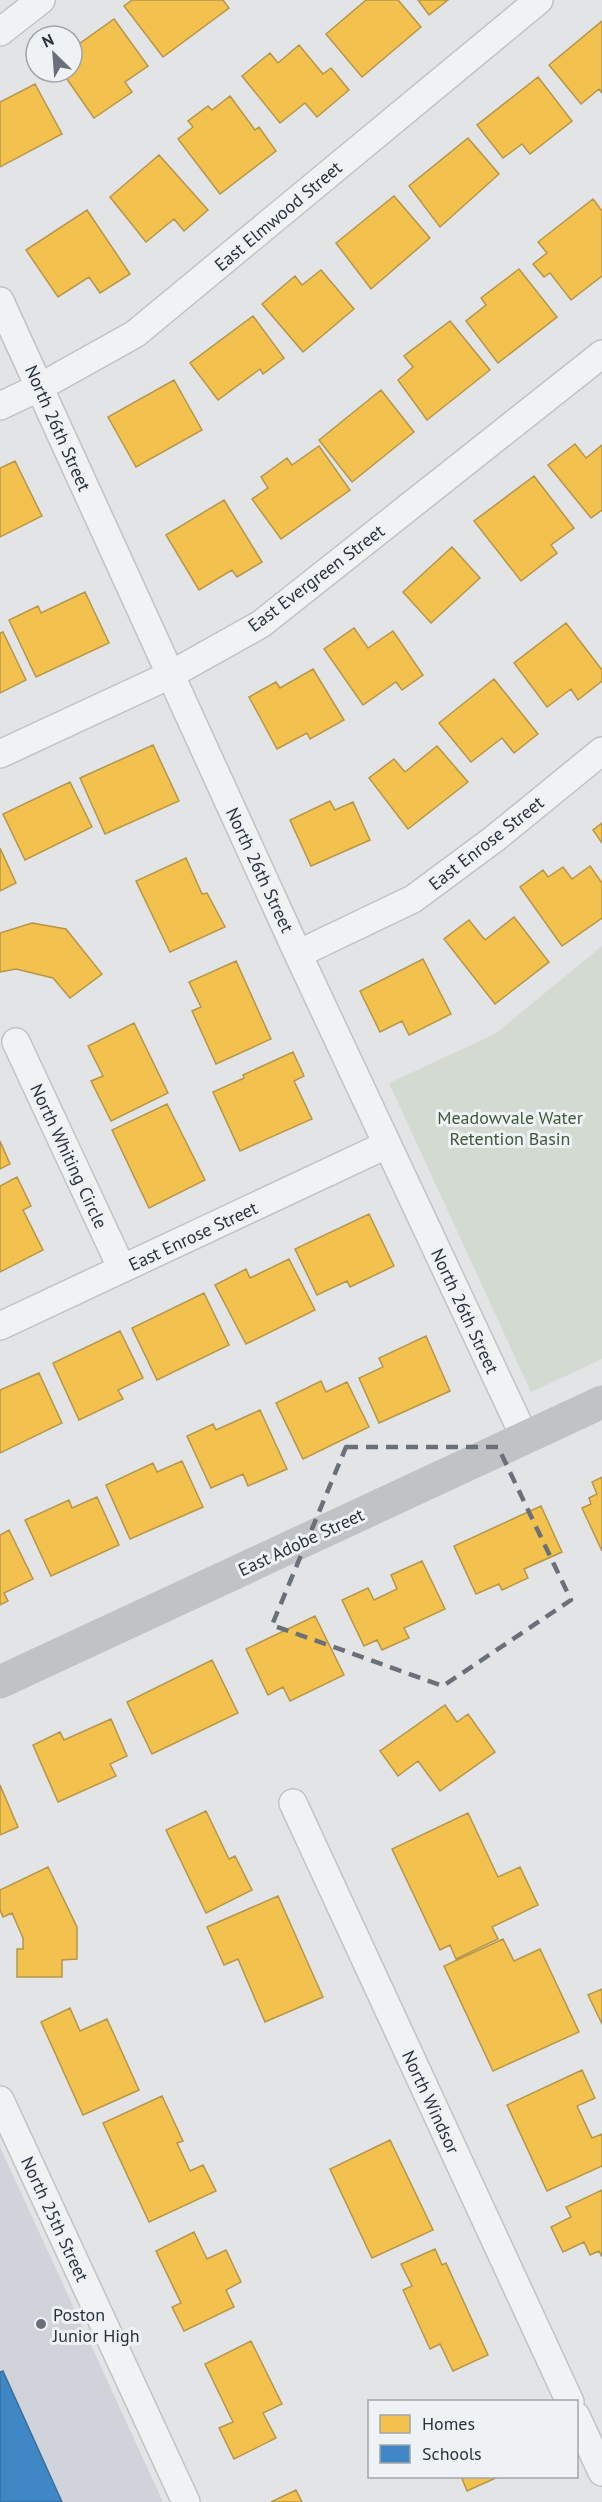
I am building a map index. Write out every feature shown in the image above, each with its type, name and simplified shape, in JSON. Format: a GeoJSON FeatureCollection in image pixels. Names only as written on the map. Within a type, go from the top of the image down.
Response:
{"type":"FeatureCollection","features":[{"type":"Feature","properties":{"kind":"street"},"geometry":{"type":"LineString","coordinates":[[0,32],[41,0]]}},
{"type":"Feature","properties":{"kind":"street","name":"East Elmwood Street"},"geometry":{"type":"LineString","coordinates":[[0,406],[40,387],[135,334],[539,0]]}},
{"type":"Feature","properties":{"kind":"street","name":"North 26th Street"},"geometry":{"type":"LineString","coordinates":[[0,301],[386,1145],[525,1438]]}},
{"type":"Feature","properties":{"kind":"street","name":"East Evergreen Street"},"geometry":{"type":"LineString","coordinates":[[0,754],[170,675],[261,624],[602,354]]}},
{"type":"Feature","properties":{"kind":"street","name":"East Enrose Street"},"geometry":{"type":"LineString","coordinates":[[298,954],[413,898],[494,839],[602,751]]}},
{"type":"Feature","properties":{"kind":"street","name":"North Whiting Circle"},"geometry":{"type":"LineString","coordinates":[[16,1042],[122,1269]]}},
{"type":"Feature","properties":{"kind":"street","name":"East Enrose Street"},"geometry":{"type":"LineString","coordinates":[[0,1326],[386,1145]]}},
{"type":"Feature","properties":{"kind":"street","name":"East Adobe Street"},"geometry":{"type":"LineString","coordinates":[[0,1682],[602,1402]]}},
{"type":"Feature","properties":{"kind":"street","name":"North Windsor"},"geometry":{"type":"LineString","coordinates":[[293,1803],[569,2400]]}},
{"type":"Feature","properties":{"kind":"street","name":"North 25th Street"},"geometry":{"type":"LineString","coordinates":[[0,2100],[186,2502]]}},
{"type":"Feature","properties":{"kind":"street"},"geometry":{"type":"LineString","coordinates":[[578,2420],[602,2472]]}},
{"type":"Feature","properties":{"kind":"highlighted area"},"geometry":{"type":"Polygon","coordinates":[[[346,1447],[498,1447],[571,1600],[443,1686],[272,1625],[346,1447]]]}},
{"type":"Feature","properties":{"kind":"shaded area","name":"Poston Junior High"},"geometry":{"type":"Polygon","coordinates":[[[0,2147],[163,2502],[0,2502],[0,2147]]]}},
{"type":"Feature","properties":{"kind":"green space","name":"Meadowvale Water Retention Basin"},"geometry":{"type":"Polygon","coordinates":[[[602,946],[602,1359],[531,1392],[389,1083],[495,1034],[602,946]]]}},
{"type":"Feature","properties":{"kind":"building: Homes"},"geometry":{"type":"Polygon","coordinates":[[[132,0],[223,0],[229,8],[163,57],[124,6],[132,0]]]}},
{"type":"Feature","properties":{"kind":"building: Homes"},"geometry":{"type":"Polygon","coordinates":[[[366,0],[398,0],[421,27],[362,77],[326,34],[366,0]]]}},
{"type":"Feature","properties":{"kind":"building: Homes"},"geometry":{"type":"Polygon","coordinates":[[[418,0],[448,0],[429,15],[418,0]]]}},
{"type":"Feature","properties":{"kind":"building: Homes"},"geometry":{"type":"Polygon","coordinates":[[[114,19],[148,66],[125,82],[132,92],[94,118],[70,84],[84,84],[84,40],[114,19]]]}},
{"type":"Feature","properties":{"kind":"building: Homes"},"geometry":{"type":"Polygon","coordinates":[[[602,21],[602,93],[599,89],[581,104],[549,65],[602,21]]]}},
{"type":"Feature","properties":{"kind":"building: Homes"},"geometry":{"type":"Polygon","coordinates":[[[299,45],[323,74],[331,68],[349,90],[317,117],[305,103],[280,123],[242,76],[270,53],[278,63],[299,45]]]}},
{"type":"Feature","properties":{"kind":"building: Homes"},"geometry":{"type":"Polygon","coordinates":[[[538,77],[572,121],[530,154],[522,144],[503,158],[477,125],[538,77]]]}},
{"type":"Feature","properties":{"kind":"building: Homes"},"geometry":{"type":"Polygon","coordinates":[[[35,84],[62,134],[0,167],[0,102],[35,84]]]}},
{"type":"Feature","properties":{"kind":"building: Homes"},"geometry":{"type":"Polygon","coordinates":[[[230,96],[255,130],[259,127],[276,151],[220,194],[178,139],[193,127],[188,121],[208,106],[212,110],[230,96]]]}},
{"type":"Feature","properties":{"kind":"building: Homes"},"geometry":{"type":"Polygon","coordinates":[[[468,138],[499,174],[440,227],[409,186],[468,138]]]}},
{"type":"Feature","properties":{"kind":"building: Homes"},"geometry":{"type":"Polygon","coordinates":[[[159,155],[208,210],[184,231],[174,219],[146,242],[110,197],[159,155]]]}},
{"type":"Feature","properties":{"kind":"building: Homes"},"geometry":{"type":"Polygon","coordinates":[[[394,196],[430,238],[371,289],[336,243],[394,196]]]}},
{"type":"Feature","properties":{"kind":"building: Homes"},"geometry":{"type":"Polygon","coordinates":[[[593,199],[602,211],[602,276],[571,300],[550,273],[544,277],[533,264],[547,253],[538,242],[593,199]]]}},
{"type":"Feature","properties":{"kind":"building: Homes"},"geometry":{"type":"Polygon","coordinates":[[[87,210],[130,274],[100,293],[89,277],[58,297],[26,250],[87,210]]]}},
{"type":"Feature","properties":{"kind":"building: Homes"},"geometry":{"type":"Polygon","coordinates":[[[519,269],[557,317],[498,363],[466,321],[486,305],[481,298],[519,269]]]}},
{"type":"Feature","properties":{"kind":"building: Homes"},"geometry":{"type":"Polygon","coordinates":[[[321,270],[354,309],[303,352],[262,304],[295,276],[302,285],[321,270]]]}},
{"type":"Feature","properties":{"kind":"building: Homes"},"geometry":{"type":"Polygon","coordinates":[[[253,316],[284,358],[263,374],[260,369],[218,400],[190,363],[253,316]]]}},
{"type":"Feature","properties":{"kind":"building: Homes"},"geometry":{"type":"Polygon","coordinates":[[[450,321],[490,370],[427,420],[398,380],[413,367],[404,356],[450,321]]]}},
{"type":"Feature","properties":{"kind":"building: Homes"},"geometry":{"type":"Polygon","coordinates":[[[174,380],[202,430],[136,467],[108,417],[174,380]]]}},
{"type":"Feature","properties":{"kind":"building: Homes"},"geometry":{"type":"Polygon","coordinates":[[[381,390],[414,432],[352,482],[319,440],[381,390]]]}},
{"type":"Feature","properties":{"kind":"building: Homes"},"geometry":{"type":"Polygon","coordinates":[[[575,444],[586,458],[602,445],[602,510],[591,518],[548,465],[575,444]]]}},
{"type":"Feature","properties":{"kind":"building: Homes"},"geometry":{"type":"Polygon","coordinates":[[[319,446],[350,490],[281,539],[252,499],[268,488],[261,477],[287,458],[292,465],[319,446]]]}},
{"type":"Feature","properties":{"kind":"building: Homes"},"geometry":{"type":"Polygon","coordinates":[[[15,461],[42,516],[0,537],[0,468],[15,461]]]}},
{"type":"Feature","properties":{"kind":"building: Homes"},"geometry":{"type":"Polygon","coordinates":[[[534,476],[574,528],[551,545],[557,553],[521,581],[474,521],[534,476]]]}},
{"type":"Feature","properties":{"kind":"building: Homes"},"geometry":{"type":"Polygon","coordinates":[[[224,500],[262,562],[237,577],[232,570],[199,590],[166,535],[224,500]]]}},
{"type":"Feature","properties":{"kind":"building: Homes"},"geometry":{"type":"Polygon","coordinates":[[[452,547],[480,578],[431,623],[403,592],[452,547]]]}},
{"type":"Feature","properties":{"kind":"building: Homes"},"geometry":{"type":"Polygon","coordinates":[[[85,592],[109,643],[36,677],[9,620],[38,606],[41,613],[85,592]]]}},
{"type":"Feature","properties":{"kind":"building: Homes"},"geometry":{"type":"Polygon","coordinates":[[[566,623],[602,670],[602,681],[578,700],[571,689],[547,707],[514,663],[566,623]]]}},
{"type":"Feature","properties":{"kind":"building: Homes"},"geometry":{"type":"Polygon","coordinates":[[[354,628],[368,648],[393,631],[423,675],[402,690],[396,682],[363,705],[324,649],[354,628]]]}},
{"type":"Feature","properties":{"kind":"building: Homes"},"geometry":{"type":"Polygon","coordinates":[[[3,632],[26,680],[0,693],[0,633],[3,632]]]}},
{"type":"Feature","properties":{"kind":"building: Homes"},"geometry":{"type":"Polygon","coordinates":[[[313,669],[344,720],[310,739],[307,733],[277,749],[249,697],[276,682],[280,688],[313,669]]]}},
{"type":"Feature","properties":{"kind":"building: Homes"},"geometry":{"type":"Polygon","coordinates":[[[494,679],[538,734],[514,753],[502,738],[471,762],[439,723],[494,679]]]}},
{"type":"Feature","properties":{"kind":"building: Homes"},"geometry":{"type":"Polygon","coordinates":[[[153,745],[179,801],[105,834],[80,778],[153,745]]]}},
{"type":"Feature","properties":{"kind":"building: Homes"},"geometry":{"type":"Polygon","coordinates":[[[437,746],[468,782],[408,829],[369,778],[394,759],[405,772],[437,746]]]}},
{"type":"Feature","properties":{"kind":"building: Homes"},"geometry":{"type":"Polygon","coordinates":[[[70,782],[92,827],[25,860],[3,814],[70,782]]]}},
{"type":"Feature","properties":{"kind":"building: Homes"},"geometry":{"type":"Polygon","coordinates":[[[330,801],[335,810],[353,802],[370,840],[311,866],[290,820],[330,801]]]}},
{"type":"Feature","properties":{"kind":"building: Homes"},"geometry":{"type":"Polygon","coordinates":[[[602,823],[602,843],[593,830],[602,823]]]}},
{"type":"Feature","properties":{"kind":"building: Homes"},"geometry":{"type":"Polygon","coordinates":[[[0,848],[16,883],[0,891],[0,848]]]}},
{"type":"Feature","properties":{"kind":"building: Homes"},"geometry":{"type":"Polygon","coordinates":[[[186,858],[202,894],[207,893],[225,927],[170,952],[136,881],[186,858]]]}},
{"type":"Feature","properties":{"kind":"building: Homes"},"geometry":{"type":"Polygon","coordinates":[[[590,866],[602,883],[602,918],[562,946],[520,887],[543,870],[548,877],[563,867],[572,879],[590,866]]]}},
{"type":"Feature","properties":{"kind":"building: Homes"},"geometry":{"type":"Polygon","coordinates":[[[514,917],[549,962],[495,1004],[444,939],[469,920],[485,940],[514,917]]]}},
{"type":"Feature","properties":{"kind":"building: Homes"},"geometry":{"type":"Polygon","coordinates":[[[32,923],[66,929],[102,974],[70,998],[53,978],[16,969],[0,972],[0,933],[32,923]]]}},
{"type":"Feature","properties":{"kind":"building: Homes"},"geometry":{"type":"Polygon","coordinates":[[[423,959],[451,1014],[409,1035],[402,1021],[380,1032],[360,991],[423,959]]]}},
{"type":"Feature","properties":{"kind":"building: Homes"},"geometry":{"type":"Polygon","coordinates":[[[236,961],[271,1039],[216,1064],[192,1011],[201,1007],[189,982],[236,961]]]}},
{"type":"Feature","properties":{"kind":"building: Homes"},"geometry":{"type":"Polygon","coordinates":[[[134,1023],[168,1093],[111,1121],[91,1081],[103,1076],[88,1046],[134,1023]]]}},
{"type":"Feature","properties":{"kind":"building: Homes"},"geometry":{"type":"Polygon","coordinates":[[[293,1052],[304,1076],[294,1081],[312,1119],[240,1151],[213,1092],[293,1052]]]}},
{"type":"Feature","properties":{"kind":"building: Homes"},"geometry":{"type":"Polygon","coordinates":[[[167,1104],[205,1180],[149,1208],[112,1130],[167,1104]]]}},
{"type":"Feature","properties":{"kind":"building: Homes"},"geometry":{"type":"Polygon","coordinates":[[[0,1141],[10,1164],[0,1169],[0,1141]]]}},
{"type":"Feature","properties":{"kind":"building: Homes"},"geometry":{"type":"Polygon","coordinates":[[[17,1177],[31,1206],[23,1210],[43,1250],[0,1272],[0,1186],[17,1177]]]}},
{"type":"Feature","properties":{"kind":"building: Homes"},"geometry":{"type":"Polygon","coordinates":[[[369,1214],[394,1266],[350,1287],[347,1281],[317,1295],[295,1249],[369,1214]]]}},
{"type":"Feature","properties":{"kind":"building: Homes"},"geometry":{"type":"Polygon","coordinates":[[[289,1259],[315,1310],[246,1344],[215,1285],[246,1269],[250,1278],[289,1259]]]}},
{"type":"Feature","properties":{"kind":"building: Homes"},"geometry":{"type":"Polygon","coordinates":[[[204,1293],[229,1345],[157,1380],[132,1328],[204,1293]]]}},
{"type":"Feature","properties":{"kind":"building: Homes"},"geometry":{"type":"Polygon","coordinates":[[[120,1331],[143,1378],[118,1390],[123,1399],[79,1420],[53,1363],[120,1331]]]}},
{"type":"Feature","properties":{"kind":"building: Homes"},"geometry":{"type":"Polygon","coordinates":[[[426,1336],[450,1391],[379,1423],[359,1378],[383,1367],[379,1358],[426,1336]]]}},
{"type":"Feature","properties":{"kind":"building: Homes"},"geometry":{"type":"Polygon","coordinates":[[[39,1373],[62,1423],[0,1453],[0,1390],[39,1373]]]}},
{"type":"Feature","properties":{"kind":"building: Homes"},"geometry":{"type":"Polygon","coordinates":[[[321,1381],[326,1392],[347,1382],[369,1427],[303,1459],[276,1403],[321,1381]]]}},
{"type":"Feature","properties":{"kind":"building: Homes"},"geometry":{"type":"Polygon","coordinates":[[[260,1410],[287,1469],[248,1486],[243,1474],[211,1488],[187,1436],[213,1424],[216,1430],[260,1410]]]}},
{"type":"Feature","properties":{"kind":"building: Homes"},"geometry":{"type":"Polygon","coordinates":[[[182,1461],[203,1507],[130,1539],[106,1485],[153,1463],[157,1472],[182,1461]]]}},
{"type":"Feature","properties":{"kind":"building: Homes"},"geometry":{"type":"Polygon","coordinates":[[[602,1477],[602,1551],[582,1508],[591,1504],[589,1498],[597,1494],[592,1482],[602,1477]]]}},
{"type":"Feature","properties":{"kind":"building: Homes"},"geometry":{"type":"Polygon","coordinates":[[[97,1497],[119,1545],[51,1576],[25,1520],[69,1500],[72,1508],[97,1497]]]}},
{"type":"Feature","properties":{"kind":"building: Homes"},"geometry":{"type":"Polygon","coordinates":[[[541,1506],[562,1552],[524,1569],[528,1578],[502,1590],[499,1584],[476,1594],[454,1546],[541,1506]]]}},
{"type":"Feature","properties":{"kind":"building: Homes"},"geometry":{"type":"Polygon","coordinates":[[[9,1530],[33,1579],[4,1593],[8,1601],[0,1605],[0,1535],[9,1530]]]}},
{"type":"Feature","properties":{"kind":"building: Homes"},"geometry":{"type":"Polygon","coordinates":[[[422,1561],[445,1609],[404,1628],[409,1638],[382,1650],[377,1640],[364,1646],[342,1600],[368,1588],[374,1600],[397,1589],[391,1575],[422,1561]]]}},
{"type":"Feature","properties":{"kind":"building: Homes"},"geometry":{"type":"Polygon","coordinates":[[[315,1616],[344,1675],[290,1701],[283,1687],[268,1695],[246,1649],[315,1616]]]}},
{"type":"Feature","properties":{"kind":"building: Homes"},"geometry":{"type":"Polygon","coordinates":[[[212,1660],[238,1713],[152,1754],[127,1702],[212,1660]]]}},
{"type":"Feature","properties":{"kind":"building: Homes"},"geometry":{"type":"Polygon","coordinates":[[[445,1705],[457,1722],[468,1714],[495,1752],[440,1791],[418,1761],[398,1776],[380,1751],[445,1705]]]}},
{"type":"Feature","properties":{"kind":"building: Homes"},"geometry":{"type":"Polygon","coordinates":[[[111,1719],[127,1756],[110,1764],[116,1776],[58,1802],[33,1745],[60,1732],[64,1740],[111,1719]]]}},
{"type":"Feature","properties":{"kind":"building: Homes"},"geometry":{"type":"Polygon","coordinates":[[[0,1785],[18,1827],[0,1835],[0,1785]]]}},
{"type":"Feature","properties":{"kind":"building: Homes"},"geometry":{"type":"Polygon","coordinates":[[[206,1811],[229,1859],[235,1856],[252,1890],[206,1913],[166,1830],[206,1811]]]}},
{"type":"Feature","properties":{"kind":"building: Homes"},"geometry":{"type":"Polygon","coordinates":[[[468,1813],[498,1877],[520,1867],[538,1905],[492,1927],[498,1939],[456,1959],[450,1945],[440,1950],[392,1849],[468,1813]]]}},
{"type":"Feature","properties":{"kind":"building: Homes"},"geometry":{"type":"Polygon","coordinates":[[[48,1867],[77,1927],[77,1959],[62,1960],[62,1977],[17,1977],[17,1949],[23,1949],[23,1938],[12,1913],[3,1917],[0,1910],[0,1890],[48,1867]]]}},
{"type":"Feature","properties":{"kind":"building: Homes"},"geometry":{"type":"Polygon","coordinates":[[[278,1896],[323,1997],[265,2022],[238,1959],[224,1965],[207,1927],[278,1896]]]}},
{"type":"Feature","properties":{"kind":"building: Homes"},"geometry":{"type":"Polygon","coordinates":[[[503,1939],[514,1961],[540,1949],[579,2032],[493,2071],[444,1966],[503,1939]]]}},
{"type":"Feature","properties":{"kind":"building: Homes"},"geometry":{"type":"Polygon","coordinates":[[[602,1989],[602,2024],[588,1995],[602,1989]]]}},
{"type":"Feature","properties":{"kind":"building: Homes"},"geometry":{"type":"Polygon","coordinates":[[[70,2008],[80,2031],[107,2019],[139,2090],[83,2115],[41,2022],[70,2008]]]}},
{"type":"Feature","properties":{"kind":"building: Homes"},"geometry":{"type":"Polygon","coordinates":[[[582,2070],[595,2098],[577,2106],[592,2138],[602,2134],[602,2166],[547,2191],[507,2105],[582,2070]]]}},
{"type":"Feature","properties":{"kind":"building: Homes"},"geometry":{"type":"Polygon","coordinates":[[[162,2096],[183,2141],[177,2143],[190,2171],[203,2165],[216,2191],[149,2222],[103,2123],[162,2096]]]}},
{"type":"Feature","properties":{"kind":"building: Homes"},"geometry":{"type":"Polygon","coordinates":[[[390,2140],[433,2230],[372,2258],[330,2169],[390,2140]]]}},
{"type":"Feature","properties":{"kind":"building: Homes"},"geometry":{"type":"Polygon","coordinates":[[[602,2190],[602,2257],[599,2251],[590,2255],[584,2242],[563,2252],[551,2227],[571,2217],[566,2207],[602,2190]]]}},
{"type":"Feature","properties":{"kind":"building: Homes"},"geometry":{"type":"Polygon","coordinates":[[[194,2232],[207,2259],[226,2250],[241,2282],[226,2290],[234,2307],[184,2331],[172,2307],[181,2303],[156,2251],[194,2232]]]}},
{"type":"Feature","properties":{"kind":"building: Homes"},"geometry":{"type":"Polygon","coordinates":[[[435,2249],[442,2265],[446,2263],[488,2355],[453,2371],[440,2344],[430,2349],[403,2290],[412,2286],[401,2264],[435,2249]]]}},
{"type":"Feature","properties":{"kind":"building: Homes"},"geometry":{"type":"Polygon","coordinates":[[[251,2341],[282,2404],[263,2413],[276,2438],[234,2459],[219,2428],[233,2422],[205,2364],[251,2341]]]}},
{"type":"Feature","properties":{"kind":"building: Homes"},"geometry":{"type":"Polygon","coordinates":[[[462,2478],[496,2478],[467,2491],[462,2478]]]}},
{"type":"Feature","properties":{"kind":"building: Homes"},"geometry":{"type":"Polygon","coordinates":[[[296,2490],[302,2502],[271,2502],[296,2490]]]}},
{"type":"Feature","properties":{"kind":"building: Schools"},"geometry":{"type":"Polygon","coordinates":[[[3,2371],[62,2502],[0,2502],[0,2372],[3,2371]]]}},
{"type":"Feature","properties":{"kind":"place","name":"Poston Junior High"},"geometry":{"type":"Point","coordinates":[41,2324]}}]}
